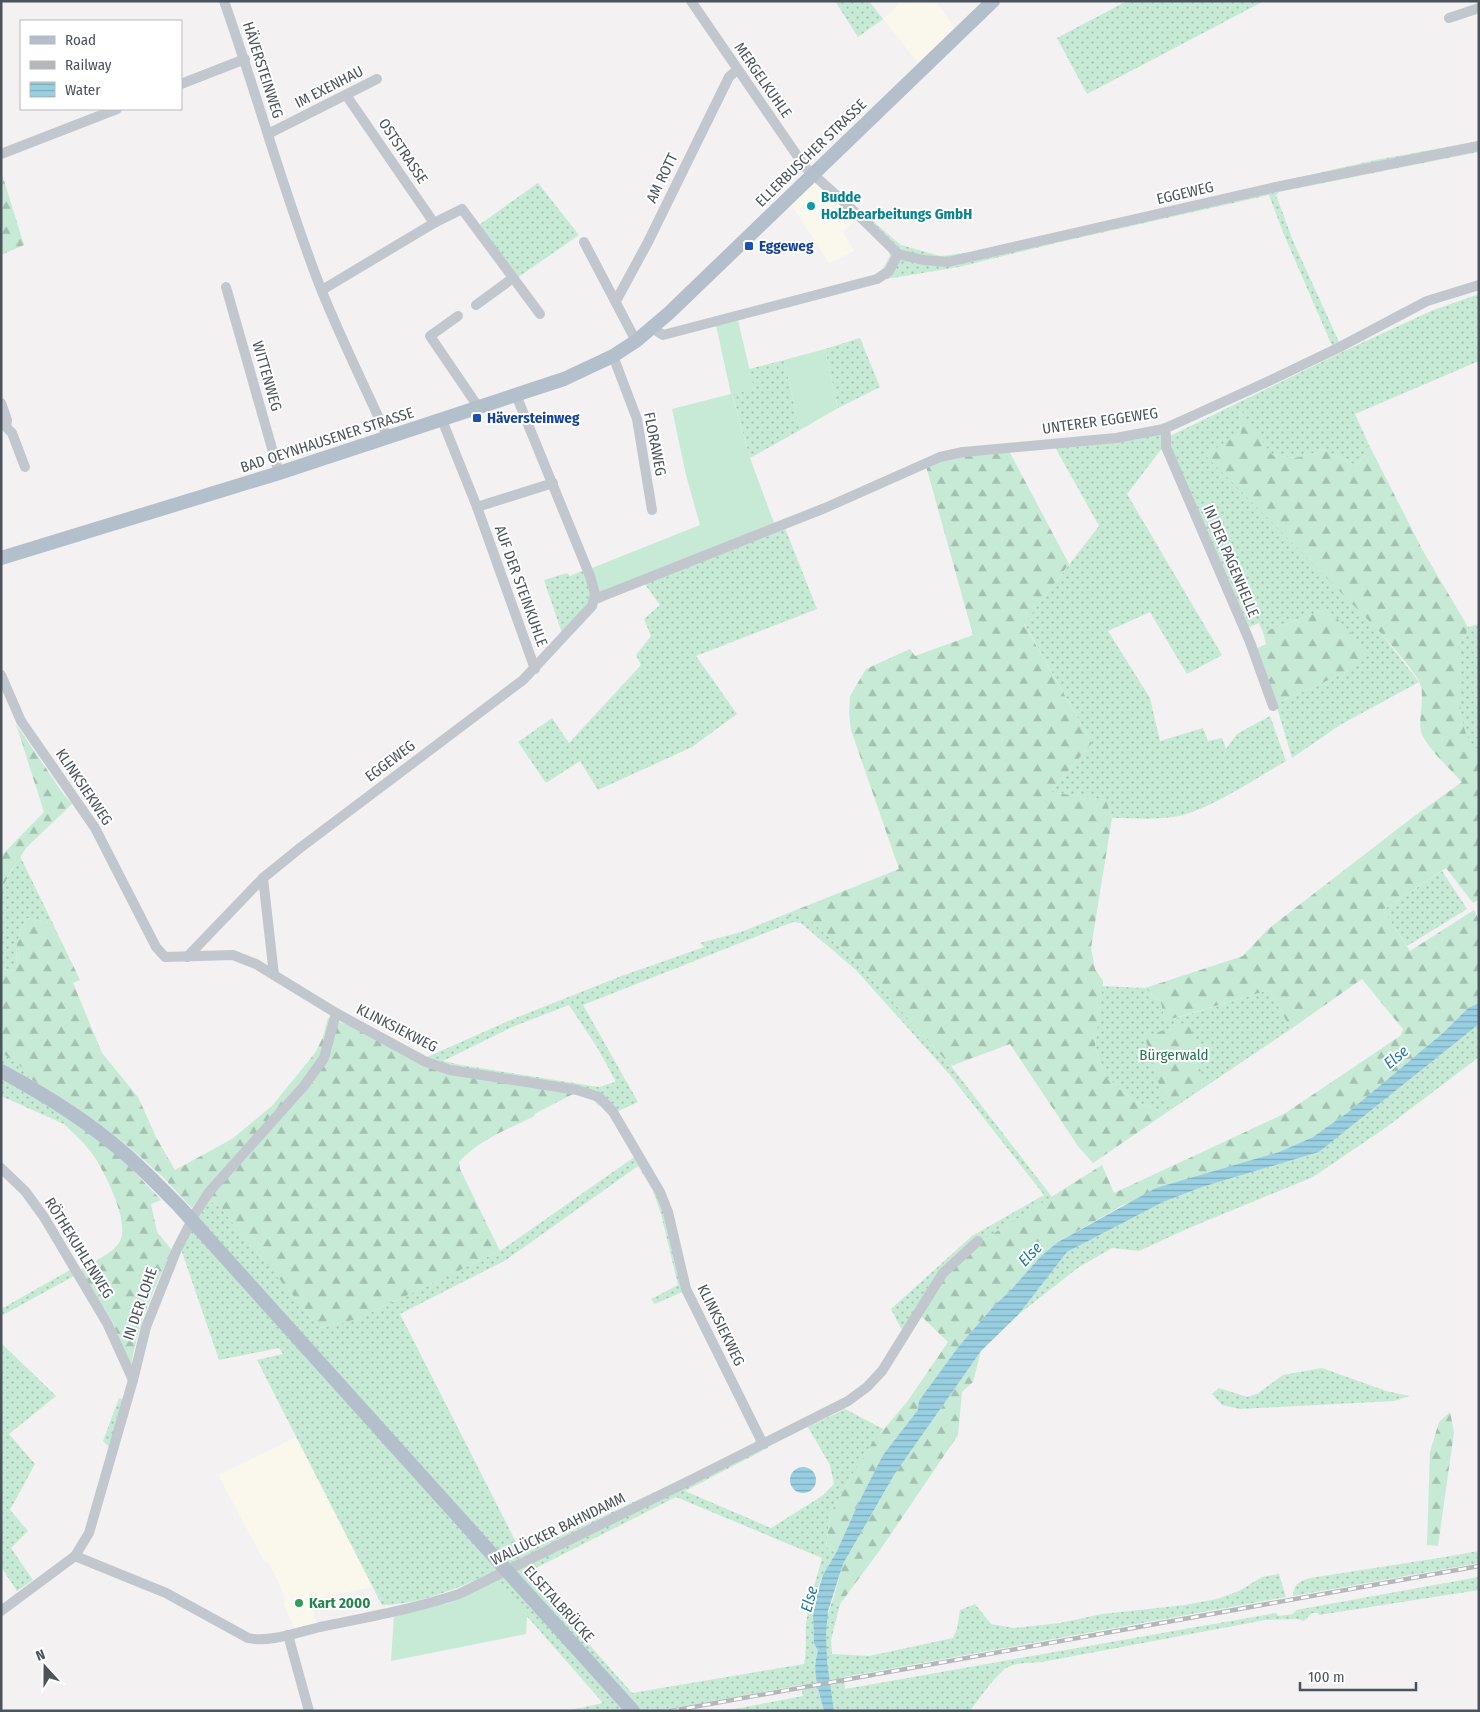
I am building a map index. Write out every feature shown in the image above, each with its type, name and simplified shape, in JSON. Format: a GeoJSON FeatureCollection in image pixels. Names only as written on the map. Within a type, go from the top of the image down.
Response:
{"type":"FeatureCollection","features":[{"type":"Feature","properties":{"kind":"main road","name":"ELLERBUSCHER STRASSE"},"geometry":{"type":"LineString","coordinates":[[652,328],[992,1]]}},
{"type":"Feature","properties":{"kind":"main road","name":"BAD OEYNHAUSENER STRASSE"},"geometry":{"type":"LineString","coordinates":[[1,558],[279,473],[564,379],[613,356],[652,328]]}},
{"type":"Feature","properties":{"kind":"main road","name":"ELSETALBRÜCKE"},"geometry":{"type":"LineString","coordinates":[[1,1071],[71,1112],[140,1166],[204,1233],[633,1711]]}},
{"type":"Feature","properties":{"kind":"street","name":"HÄVERSTEINWEG"},"geometry":{"type":"LineString","coordinates":[[224,1],[245,59],[291,206],[322,290],[388,438]]}},
{"type":"Feature","properties":{"kind":"street","name":"MERGELKUHLE"},"geometry":{"type":"LineString","coordinates":[[693,2],[737,70],[805,167],[813,174]]}},
{"type":"Feature","properties":{"kind":"street"},"geometry":{"type":"LineString","coordinates":[[1449,18],[1479,8]]}},
{"type":"Feature","properties":{"kind":"street"},"geometry":{"type":"LineString","coordinates":[[182,84],[245,59]]}},
{"type":"Feature","properties":{"kind":"street","name":"AM ROTT"},"geometry":{"type":"LineString","coordinates":[[616,301],[648,242],[729,77],[737,70]]}},
{"type":"Feature","properties":{"kind":"street","name":"IM EXENHAU"},"geometry":{"type":"LineString","coordinates":[[268,134],[377,79]]}},
{"type":"Feature","properties":{"kind":"street","name":"OSTSTRASSE"},"geometry":{"type":"LineString","coordinates":[[346,95],[430,226]]}},
{"type":"Feature","properties":{"kind":"street"},"geometry":{"type":"LineString","coordinates":[[1,154],[114,110]]}},
{"type":"Feature","properties":{"kind":"street","name":"EGGEWEG"},"geometry":{"type":"LineString","coordinates":[[813,174],[898,254],[923,260],[948,262],[1271,188],[1479,146]]}},
{"type":"Feature","properties":{"kind":"street"},"geometry":{"type":"LineString","coordinates":[[322,290],[462,208],[540,314]]}},
{"type":"Feature","properties":{"kind":"street"},"geometry":{"type":"LineString","coordinates":[[584,242],[636,341]]}},
{"type":"Feature","properties":{"kind":"street"},"geometry":{"type":"LineString","coordinates":[[652,328],[663,335],[877,279],[889,271],[898,254]]}},
{"type":"Feature","properties":{"kind":"street"},"geometry":{"type":"LineString","coordinates":[[476,305],[513,278]]}},
{"type":"Feature","properties":{"kind":"street","name":"UNTERER EGGEWEG"},"geometry":{"type":"LineString","coordinates":[[595,599],[825,508],[940,457],[963,452],[1116,438],[1164,429],[1329,352],[1427,300],[1479,285]]}},
{"type":"Feature","properties":{"kind":"street","name":"WITTENWEG"},"geometry":{"type":"LineString","coordinates":[[226,287],[279,473]]}},
{"type":"Feature","properties":{"kind":"street"},"geometry":{"type":"LineString","coordinates":[[458,316],[430,336],[479,408]]}},
{"type":"Feature","properties":{"kind":"street","name":"FLORAWEG"},"geometry":{"type":"LineString","coordinates":[[613,356],[637,419],[652,510]]}},
{"type":"Feature","properties":{"kind":"street"},"geometry":{"type":"LineString","coordinates":[[516,395],[590,576],[595,591],[595,599]]}},
{"type":"Feature","properties":{"kind":"street"},"geometry":{"type":"LineString","coordinates":[[1,403],[7,420],[4,428],[12,433],[25,466]]}},
{"type":"Feature","properties":{"kind":"street","name":"AUF DER STEINKUHLE"},"geometry":{"type":"LineString","coordinates":[[442,420],[477,507],[535,669],[591,609],[595,599]]}},
{"type":"Feature","properties":{"kind":"street","name":"IN DER PAGENHELLE"},"geometry":{"type":"LineString","coordinates":[[1164,429],[1166,447],[1250,642],[1273,706]]}},
{"type":"Feature","properties":{"kind":"street"},"geometry":{"type":"LineString","coordinates":[[477,507],[553,483]]}},
{"type":"Feature","properties":{"kind":"street","name":"EGGEWEG"},"geometry":{"type":"LineString","coordinates":[[187,957],[263,878],[300,848],[524,680],[535,669]]}},
{"type":"Feature","properties":{"kind":"street","name":"KLINKSIEKWEG"},"geometry":{"type":"LineString","coordinates":[[1,675],[21,721],[95,828],[156,947],[165,956],[233,955],[256,964],[336,1013],[426,1062],[450,1070],[577,1090],[599,1097],[613,1112],[660,1192],[668,1212],[686,1289],[763,1444]]}},
{"type":"Feature","properties":{"kind":"street"},"geometry":{"type":"LineString","coordinates":[[263,878],[274,975]]}},
{"type":"Feature","properties":{"kind":"street","name":"IN DER LOHE"},"geometry":{"type":"LineString","coordinates":[[1,1611],[75,1556],[89,1533],[133,1380],[146,1327],[157,1295],[177,1249],[196,1212],[209,1192],[304,1086],[324,1058],[336,1013]]}},
{"type":"Feature","properties":{"kind":"street","name":"RÖTHEKUHLENWEG"},"geometry":{"type":"LineString","coordinates":[[1,1168],[25,1191],[44,1217],[107,1323],[133,1380]]}},
{"type":"Feature","properties":{"kind":"street","name":"WALLÜCKER BAHNDAMM"},"geometry":{"type":"LineString","coordinates":[[75,1556],[166,1592],[248,1638],[256,1640],[288,1635],[431,1604],[459,1594],[848,1401],[867,1387],[882,1371],[943,1273],[978,1241]]}},
{"type":"Feature","properties":{"kind":"street"},"geometry":{"type":"LineString","coordinates":[[288,1635],[309,1711]]}},
{"type":"Feature","properties":{"kind":"shaded area"},"geometry":{"type":"Polygon","coordinates":[[[902,1],[936,1],[955,28],[918,63],[883,19],[902,1]]]}},
{"type":"Feature","properties":{"kind":"shaded area"},"geometry":{"type":"Polygon","coordinates":[[[815,181],[856,219],[843,232],[855,251],[829,263],[790,203],[815,181]]]}},
{"type":"Feature","properties":{"kind":"shaded area","name":"Kart 2000"},"geometry":{"type":"Polygon","coordinates":[[[296,1437],[372,1587],[320,1598],[321,1606],[315,1610],[312,1617],[316,1620],[316,1627],[295,1631],[283,1602],[286,1600],[275,1575],[268,1562],[265,1563],[218,1475],[296,1437]]]}},
{"type":"Feature","properties":{"kind":"green space"},"geometry":{"type":"Polygon","coordinates":[[[835,1],[869,1],[883,19],[858,37],[835,1]]]}},
{"type":"Feature","properties":{"kind":"green space"},"geometry":{"type":"Polygon","coordinates":[[[1127,1],[1264,1],[1087,94],[1057,38],[1127,1]]]}},
{"type":"Feature","properties":{"kind":"green space"},"geometry":{"type":"Polygon","coordinates":[[[1479,141],[1479,152],[1279,192],[1276,195],[1293,241],[1340,344],[1399,310],[1429,296],[1429,305],[1161,433],[1163,447],[1127,494],[1222,655],[1187,674],[1150,612],[1108,631],[1150,698],[1160,741],[1203,728],[1208,741],[1222,738],[1226,749],[1237,734],[1270,716],[1286,761],[1216,802],[1201,809],[1173,817],[1151,819],[1112,818],[1106,800],[1050,792],[1092,743],[1024,623],[1099,526],[1055,447],[941,460],[785,528],[817,609],[696,656],[737,714],[692,747],[598,790],[580,761],[546,783],[518,742],[552,718],[569,743],[641,665],[636,655],[651,636],[644,619],[660,605],[644,583],[599,603],[598,591],[823,505],[926,459],[1119,434],[1159,425],[1218,401],[1333,348],[1269,195],[959,267],[880,280],[881,272],[890,256],[888,250],[849,213],[856,207],[901,245],[940,256],[973,252],[1375,160],[1479,141]]]}},
{"type":"Feature","properties":{"kind":"green space"},"geometry":{"type":"Polygon","coordinates":[[[1,171],[24,245],[1,255],[1,171]]]}},
{"type":"Feature","properties":{"kind":"green space"},"geometry":{"type":"Polygon","coordinates":[[[538,183],[579,235],[517,278],[479,225],[538,183]]]}},
{"type":"Feature","properties":{"kind":"green space"},"geometry":{"type":"Polygon","coordinates":[[[1479,294],[1479,361],[1355,414],[1369,445],[1357,466],[1325,450],[1296,458],[1271,455],[1239,411],[1241,433],[1380,632],[1419,682],[1340,725],[1292,758],[1276,704],[1348,671],[1328,609],[1263,632],[1259,623],[1247,628],[1169,450],[1168,437],[1431,311],[1479,294]]]}},
{"type":"Feature","properties":{"kind":"green space"},"geometry":{"type":"Polygon","coordinates":[[[738,320],[754,389],[732,395],[750,458],[774,523],[603,592],[598,591],[592,568],[700,525],[686,475],[672,409],[731,394],[716,325],[738,320]]]}},
{"type":"Feature","properties":{"kind":"green space"},"geometry":{"type":"Polygon","coordinates":[[[860,338],[880,387],[838,408],[825,349],[860,338]]]}},
{"type":"Feature","properties":{"kind":"green space"},"geometry":{"type":"Polygon","coordinates":[[[825,349],[838,408],[800,430],[784,360],[825,349]]]}},
{"type":"Feature","properties":{"kind":"green space"},"geometry":{"type":"Polygon","coordinates":[[[784,360],[800,430],[750,458],[732,394],[754,389],[749,369],[784,360]]]}},
{"type":"Feature","properties":{"kind":"green space"},"geometry":{"type":"Polygon","coordinates":[[[1241,410],[1272,455],[1296,458],[1325,450],[1357,466],[1369,445],[1423,551],[1468,627],[1466,635],[1458,643],[1461,717],[1466,734],[1479,756],[1479,900],[1473,903],[1446,868],[1383,910],[1410,951],[1474,910],[1479,920],[1479,1003],[1468,1008],[1443,1033],[1388,1079],[1347,1113],[1313,1137],[1279,1152],[1225,1168],[1123,1205],[1058,1242],[1040,1257],[959,1346],[919,1410],[883,1455],[837,1551],[826,1547],[830,1514],[872,1443],[907,1402],[948,1342],[920,1315],[947,1274],[980,1242],[1102,1165],[1114,1193],[1284,1114],[1400,1036],[1403,1029],[1362,979],[1291,1029],[1269,990],[1168,1020],[1164,1016],[1161,1003],[1145,988],[1243,956],[1268,929],[1413,817],[1462,782],[1445,765],[1423,737],[1420,725],[1421,687],[1406,663],[1380,632],[1205,455],[1241,433],[1239,411],[1241,410]]]}},
{"type":"Feature","properties":{"kind":"green space"},"geometry":{"type":"Polygon","coordinates":[[[1009,451],[1069,564],[1024,624],[1092,743],[1050,792],[1106,800],[1112,818],[1091,948],[1095,969],[1103,981],[1095,1047],[1105,1076],[1134,1101],[1166,1113],[1093,1163],[1078,1146],[1010,1044],[951,1066],[859,964],[811,921],[798,916],[776,918],[899,869],[851,730],[850,696],[866,669],[910,649],[915,656],[973,635],[926,466],[956,457],[1009,451]]]}},
{"type":"Feature","properties":{"kind":"green space"},"geometry":{"type":"Polygon","coordinates":[[[582,571],[587,577],[593,598],[563,636],[544,580],[567,573],[570,576],[582,571]]]}},
{"type":"Feature","properties":{"kind":"green space"},"geometry":{"type":"Polygon","coordinates":[[[1328,609],[1369,652],[1348,671],[1276,704],[1256,649],[1266,644],[1263,632],[1328,609]]]}},
{"type":"Feature","properties":{"kind":"green space"},"geometry":{"type":"Polygon","coordinates":[[[1479,624],[1479,756],[1465,731],[1461,717],[1458,687],[1458,643],[1466,635],[1468,627],[1479,624]]]}},
{"type":"Feature","properties":{"kind":"green space"},"geometry":{"type":"Polygon","coordinates":[[[16,724],[72,804],[26,848],[1,890],[1,856],[44,812],[16,724]]]}},
{"type":"Feature","properties":{"kind":"green space"},"geometry":{"type":"Polygon","coordinates":[[[20,856],[53,924],[26,918],[17,943],[16,971],[1,969],[1,890],[20,856]]]}},
{"type":"Feature","properties":{"kind":"green space"},"geometry":{"type":"Polygon","coordinates":[[[1442,871],[1467,909],[1407,946],[1383,910],[1442,871]]]}},
{"type":"Feature","properties":{"kind":"green space"},"geometry":{"type":"Polygon","coordinates":[[[793,915],[804,917],[811,921],[859,964],[951,1066],[1052,1197],[980,1242],[904,1334],[891,1309],[972,1236],[1044,1195],[950,1075],[856,970],[801,923],[793,922],[583,1005],[638,1102],[616,1112],[607,1101],[599,1106],[590,1097],[416,1062],[513,1019],[619,977],[704,947],[700,943],[741,932],[776,918],[793,915]],[[569,1005],[512,1027],[443,1061],[599,1087],[615,1082],[615,1080],[597,1047],[569,1005]]]}},
{"type":"Feature","properties":{"kind":"green space"},"geometry":{"type":"Polygon","coordinates":[[[26,918],[53,924],[80,980],[73,983],[102,1053],[138,1097],[157,1139],[175,1170],[232,1139],[272,1106],[315,1053],[323,1037],[328,1018],[352,1026],[416,1062],[577,1092],[536,1113],[533,1117],[484,1141],[459,1162],[460,1169],[500,1251],[357,1319],[320,1328],[218,1205],[208,1201],[202,1194],[192,1208],[126,1144],[32,1080],[32,1075],[1,1052],[1,969],[16,971],[17,943],[26,918]]]}},
{"type":"Feature","properties":{"kind":"green space"},"geometry":{"type":"Polygon","coordinates":[[[1102,986],[1145,988],[1161,1003],[1164,1016],[1173,1019],[1269,990],[1291,1029],[1166,1113],[1134,1101],[1105,1076],[1095,1047],[1102,986]]]}},
{"type":"Feature","properties":{"kind":"green space","name":"Bürgerwald"},"geometry":{"type":"Polygon","coordinates":[[[1189,1021],[1204,1086],[1166,1108],[1145,1037],[1189,1021]]]}},
{"type":"Feature","properties":{"kind":"green space"},"geometry":{"type":"Polygon","coordinates":[[[1479,1024],[1479,1057],[1388,1126],[1313,1177],[1189,1228],[1139,1251],[1112,1248],[1079,1267],[1019,1314],[1067,1252],[1163,1202],[1202,1187],[1319,1152],[1479,1024]]]}},
{"type":"Feature","properties":{"kind":"green space"},"geometry":{"type":"Polygon","coordinates":[[[1,1052],[33,1075],[32,1080],[1,1063],[1,1052]]]}},
{"type":"Feature","properties":{"kind":"green space"},"geometry":{"type":"Polygon","coordinates":[[[1,1079],[34,1095],[69,1118],[64,1124],[1,1096],[1,1079]]]}},
{"type":"Feature","properties":{"kind":"green space"},"geometry":{"type":"Polygon","coordinates":[[[69,1118],[118,1155],[161,1200],[151,1204],[157,1232],[172,1250],[137,1336],[131,1367],[112,1321],[80,1270],[117,1246],[122,1233],[122,1222],[115,1197],[98,1163],[87,1147],[64,1124],[69,1118]]]}},
{"type":"Feature","properties":{"kind":"green space"},"geometry":{"type":"Polygon","coordinates":[[[640,1153],[662,1192],[687,1289],[768,1448],[685,1491],[771,1528],[822,1496],[834,1484],[830,1465],[808,1427],[845,1409],[883,1429],[852,1475],[830,1514],[826,1547],[837,1551],[820,1583],[813,1613],[815,1643],[818,1651],[815,1666],[824,1711],[724,1711],[803,1696],[801,1685],[658,1711],[566,1711],[603,1703],[497,1582],[479,1588],[473,1581],[429,1598],[406,1603],[382,1605],[257,1360],[283,1354],[279,1348],[219,1360],[181,1249],[208,1201],[218,1205],[320,1328],[357,1319],[500,1251],[640,1153]],[[638,1166],[506,1260],[400,1314],[522,1554],[751,1447],[755,1442],[756,1435],[682,1292],[655,1304],[651,1299],[678,1285],[661,1214],[653,1191],[638,1166]],[[676,1497],[526,1573],[632,1693],[804,1664],[807,1616],[822,1558],[676,1497]]]}},
{"type":"Feature","properties":{"kind":"green space"},"geometry":{"type":"Polygon","coordinates":[[[70,1270],[74,1276],[1,1316],[1,1309],[70,1270]]]}},
{"type":"Feature","properties":{"kind":"green space"},"geometry":{"type":"Polygon","coordinates":[[[1,1343],[56,1396],[9,1434],[35,1464],[10,1510],[28,1531],[11,1548],[33,1580],[17,1591],[1,1567],[1,1343]]]}},
{"type":"Feature","properties":{"kind":"green space"},"geometry":{"type":"Polygon","coordinates":[[[981,1351],[973,1382],[962,1392],[958,1435],[880,1550],[840,1604],[831,1606],[843,1564],[894,1475],[981,1351]]]}},
{"type":"Feature","properties":{"kind":"green space"},"geometry":{"type":"Polygon","coordinates":[[[1322,1368],[1386,1391],[1410,1396],[1394,1401],[1240,1409],[1222,1405],[1212,1394],[1219,1388],[1247,1397],[1257,1394],[1283,1375],[1322,1368]]]}},
{"type":"Feature","properties":{"kind":"green space"},"geometry":{"type":"Polygon","coordinates":[[[119,1398],[123,1402],[110,1448],[103,1441],[119,1398]]]}},
{"type":"Feature","properties":{"kind":"green space"},"geometry":{"type":"Polygon","coordinates":[[[1450,1412],[1454,1432],[1438,1546],[1427,1545],[1430,1452],[1439,1422],[1450,1412]]]}},
{"type":"Feature","properties":{"kind":"green space"},"geometry":{"type":"Polygon","coordinates":[[[1479,1551],[1479,1563],[1293,1596],[1298,1584],[1310,1578],[1479,1551]]]}},
{"type":"Feature","properties":{"kind":"green space"},"geometry":{"type":"Polygon","coordinates":[[[1279,1574],[1286,1597],[844,1677],[845,1689],[1276,1613],[1278,1616],[1293,1614],[1296,1610],[1479,1577],[1479,1590],[1319,1615],[1318,1613],[1312,1613],[1304,1621],[1297,1619],[1265,1620],[1042,1662],[1014,1665],[1006,1668],[997,1676],[970,1711],[834,1711],[825,1643],[827,1616],[831,1606],[840,1604],[831,1640],[832,1654],[869,1656],[953,1638],[957,1629],[960,1610],[975,1604],[991,1624],[1014,1628],[1060,1623],[1102,1614],[1185,1605],[1217,1599],[1239,1591],[1262,1577],[1279,1574]]]}},
{"type":"Feature","properties":{"kind":"green space"},"geometry":{"type":"Polygon","coordinates":[[[497,1581],[527,1616],[526,1634],[391,1661],[394,1616],[449,1603],[497,1581]]]}},
{"type":"Feature","properties":{"kind":"water"},"geometry":{"type":"Polygon","coordinates":[[[1479,1003],[1479,1024],[1319,1152],[1202,1187],[1163,1202],[1067,1252],[1019,1314],[981,1351],[894,1475],[843,1564],[828,1611],[826,1634],[827,1662],[834,1711],[824,1711],[815,1666],[818,1651],[814,1643],[813,1616],[823,1575],[837,1551],[883,1455],[918,1410],[919,1401],[959,1346],[993,1307],[1040,1257],[1058,1242],[1156,1188],[1279,1152],[1313,1137],[1347,1113],[1388,1079],[1443,1033],[1468,1008],[1479,1003]]]}},
{"type":"Feature","properties":{"kind":"water"},"geometry":{"type":"Polygon","coordinates":[[[803,1467],[812,1471],[816,1480],[812,1489],[803,1493],[794,1489],[790,1480],[794,1471],[803,1467]]]}},
{"type":"Feature","properties":{"kind":"railway"},"geometry":{"type":"LineString","coordinates":[[671,1711],[1479,1566]]}},
{"type":"Feature","properties":{"kind":"place","name":"Budde Holzbearbeitungs GmbH"},"geometry":{"type":"Point","coordinates":[811,206]}},
{"type":"Feature","properties":{"kind":"place","name":"Eggeweg"},"geometry":{"type":"Point","coordinates":[749,246]}},
{"type":"Feature","properties":{"kind":"place","name":"Häversteinweg"},"geometry":{"type":"Point","coordinates":[477,418]}},
{"type":"Feature","properties":{"kind":"place","name":"Kart 2000"},"geometry":{"type":"Point","coordinates":[299,1603]}},
{"type":"Feature","properties":{"kind":"water label","name":"Else"},"geometry":{"type":"Point","coordinates":[1396,1057]}},
{"type":"Feature","properties":{"kind":"water label","name":"Else"},"geometry":{"type":"Point","coordinates":[1030,1254]}},
{"type":"Feature","properties":{"kind":"water label","name":"Else"},"geometry":{"type":"Point","coordinates":[809,1599]}}]}
